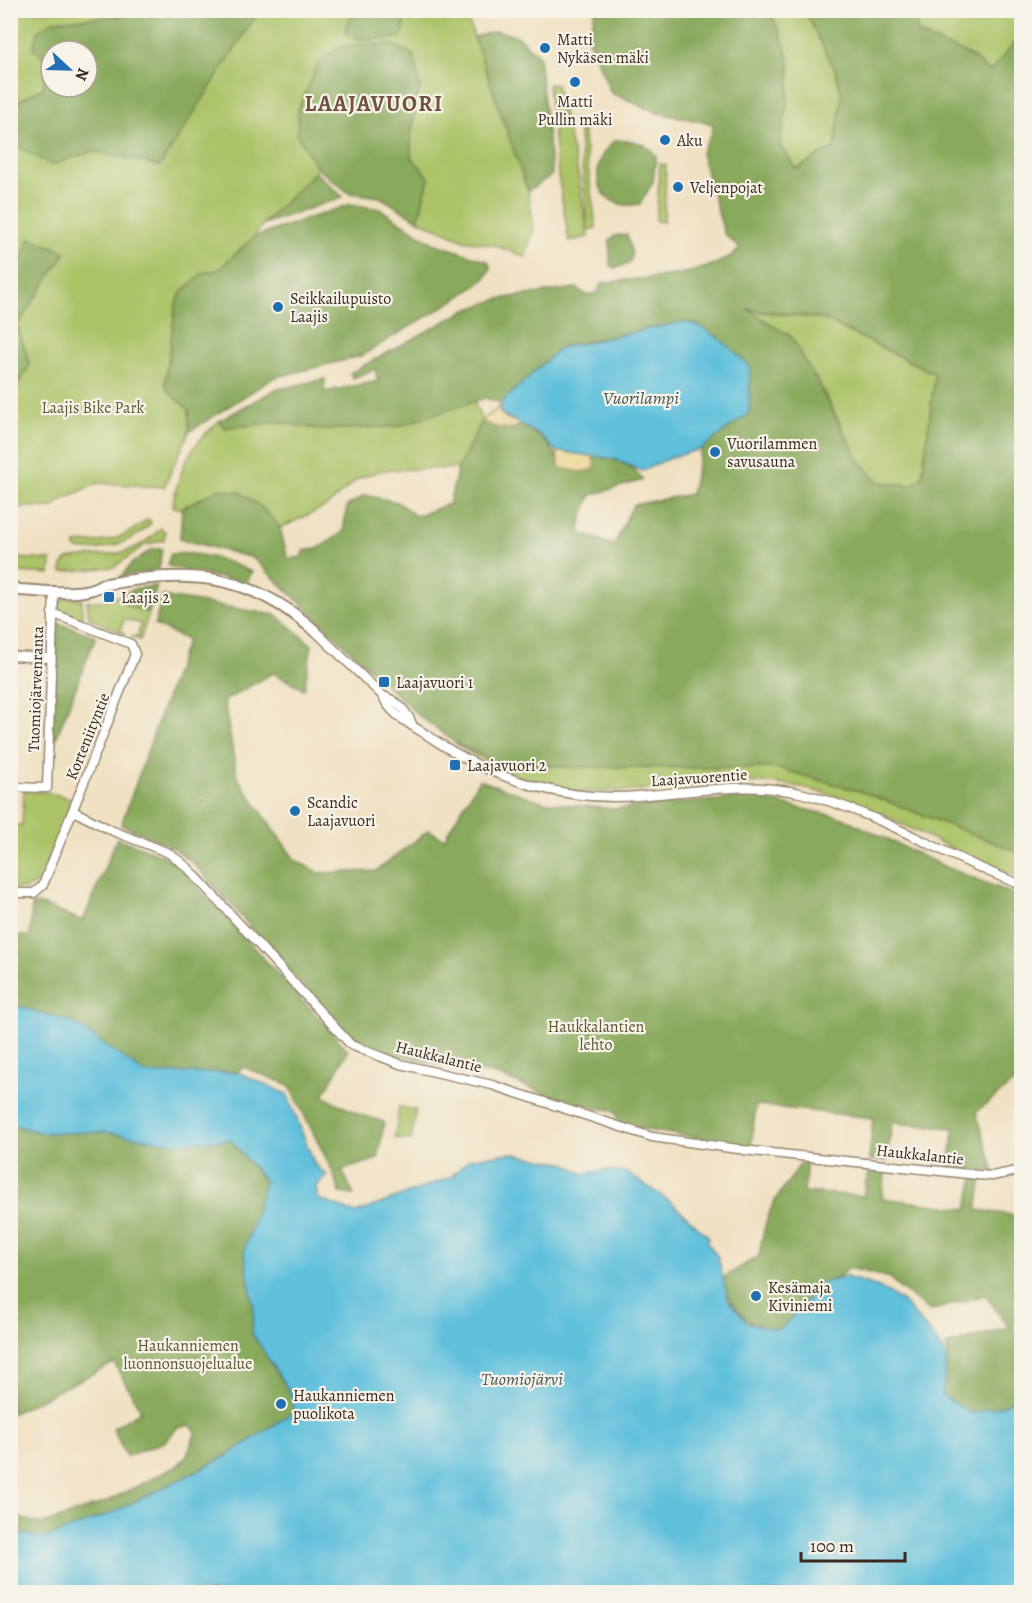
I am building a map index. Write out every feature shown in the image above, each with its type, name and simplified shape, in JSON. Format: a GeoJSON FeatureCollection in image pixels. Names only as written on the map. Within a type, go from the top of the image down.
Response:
{"type":"FeatureCollection","features":[{"type":"Feature","properties":{"kind":"main road","name":"Laajavuorentie"},"geometry":{"type":"LineString","coordinates":[[11,586],[19,583],[101,585],[154,575],[189,576],[219,581],[252,591],[292,611],[314,630]]}},
{"type":"Feature","properties":{"kind":"main road","name":"Laajavuorentie"},"geometry":{"type":"LineString","coordinates":[[11,586],[19,590],[54,591],[94,590],[101,585]]}},
{"type":"Feature","properties":{"kind":"street","name":"Tuomiojärvenranta"},"geometry":{"type":"LineString","coordinates":[[10,787],[47,788],[54,591]]}},
{"type":"Feature","properties":{"kind":"street","name":"Korteniityntie"},"geometry":{"type":"LineString","coordinates":[[10,893],[28,894],[40,889],[73,811],[135,650],[131,644],[52,613]]}},
{"type":"Feature","properties":{"kind":"street","name":"Laajavuorentie"},"geometry":{"type":"LineString","coordinates":[[314,630],[383,696],[390,698],[402,709],[412,724],[474,764],[528,785],[563,794],[637,796],[747,786],[801,794],[869,817],[952,857],[1022,885]]}},
{"type":"Feature","properties":{"kind":"street"},"geometry":{"type":"LineString","coordinates":[[10,656],[50,658]]}},
{"type":"Feature","properties":{"kind":"street","name":"Haukkalantie"},"geometry":{"type":"LineString","coordinates":[[73,811],[113,831],[169,853],[188,868],[351,1045],[400,1064],[492,1085],[652,1137],[740,1150],[978,1175],[992,1176],[1022,1170]]}},
{"type":"Feature","properties":{"kind":"green space"},"geometry":{"type":"Polygon","coordinates":[[[191,10],[259,11],[160,166],[93,151],[52,165],[18,147],[11,139],[11,105],[39,90],[39,99],[99,99],[99,39],[39,39],[39,53],[33,48],[38,31],[53,21],[191,10]]]}},
{"type":"Feature","properties":{"kind":"green space"},"geometry":{"type":"Polygon","coordinates":[[[11,11],[191,11],[53,21],[50,39],[39,39],[39,90],[11,105],[11,11]]]}},
{"type":"Feature","properties":{"kind":"green space","name":"Laajis Bike Park"},"geometry":{"type":"Polygon","coordinates":[[[259,11],[465,11],[528,191],[534,228],[525,257],[494,245],[464,240],[418,220],[429,178],[411,156],[411,134],[420,85],[297,135],[318,169],[263,224],[254,237],[218,270],[203,273],[181,293],[176,304],[165,384],[189,410],[189,432],[164,487],[98,483],[61,500],[54,507],[11,507],[11,395],[30,365],[17,325],[66,252],[30,239],[24,255],[11,262],[10,139],[18,147],[52,165],[92,151],[159,166],[259,11]]]}},
{"type":"Feature","properties":{"kind":"green space"},"geometry":{"type":"Polygon","coordinates":[[[356,11],[404,11],[404,31],[400,37],[381,40],[359,39],[347,35],[345,28],[356,11]]]}},
{"type":"Feature","properties":{"kind":"green space"},"geometry":{"type":"Polygon","coordinates":[[[595,11],[769,11],[778,29],[788,61],[789,92],[780,145],[796,169],[835,147],[842,96],[836,72],[805,11],[929,11],[917,19],[917,33],[971,56],[990,72],[1017,40],[1018,11],[1021,11],[1021,853],[863,792],[777,768],[567,767],[494,761],[456,743],[418,715],[253,558],[180,539],[182,508],[219,489],[240,492],[265,510],[280,528],[288,559],[302,557],[303,551],[319,548],[343,532],[347,506],[365,495],[397,502],[416,516],[449,504],[458,468],[482,421],[502,428],[523,425],[547,443],[555,454],[560,468],[594,469],[593,456],[621,462],[633,469],[643,480],[591,495],[582,517],[580,533],[614,545],[633,505],[691,494],[701,449],[749,413],[720,338],[693,323],[682,322],[568,345],[560,348],[501,403],[485,398],[399,426],[322,430],[279,422],[225,428],[219,421],[274,390],[325,379],[324,392],[378,381],[375,369],[353,378],[350,373],[464,311],[498,299],[576,288],[587,295],[597,293],[602,283],[693,271],[726,259],[740,249],[724,233],[701,153],[712,133],[713,124],[658,113],[611,93],[588,40],[595,11]],[[747,309],[792,337],[860,462],[879,482],[911,485],[922,478],[935,374],[824,319],[747,309]]]}},
{"type":"Feature","properties":{"kind":"green space"},"geometry":{"type":"Polygon","coordinates":[[[769,11],[805,11],[836,72],[842,96],[835,147],[796,169],[780,145],[789,88],[790,61],[769,11]]]}},
{"type":"Feature","properties":{"kind":"green space"},"geometry":{"type":"Polygon","coordinates":[[[929,11],[1018,11],[1017,40],[991,72],[971,56],[916,33],[917,19],[929,11]]]}},
{"type":"Feature","properties":{"kind":"green space"},"geometry":{"type":"Polygon","coordinates":[[[496,31],[517,36],[539,56],[552,175],[528,191],[474,37],[496,31]]]}},
{"type":"Feature","properties":{"kind":"green space"},"geometry":{"type":"Polygon","coordinates":[[[365,44],[394,45],[414,55],[420,85],[411,134],[411,156],[429,178],[418,220],[380,197],[349,193],[318,169],[297,135],[298,109],[319,62],[339,47],[365,44]]]}},
{"type":"Feature","properties":{"kind":"green space"},"geometry":{"type":"Polygon","coordinates":[[[548,84],[556,84],[578,173],[588,237],[569,241],[558,175],[548,84]]]}},
{"type":"Feature","properties":{"kind":"green space"},"geometry":{"type":"Polygon","coordinates":[[[582,122],[596,228],[588,230],[578,123],[582,122]]]}},
{"type":"Feature","properties":{"kind":"green space"},"geometry":{"type":"Polygon","coordinates":[[[615,140],[643,145],[656,156],[653,182],[640,204],[625,205],[613,201],[599,185],[600,162],[605,150],[615,140]]]}},
{"type":"Feature","properties":{"kind":"green space"},"geometry":{"type":"Polygon","coordinates":[[[660,164],[666,165],[664,222],[656,221],[660,164]]]}},
{"type":"Feature","properties":{"kind":"green space"},"geometry":{"type":"Polygon","coordinates":[[[315,172],[343,197],[263,224],[315,172]]]}},
{"type":"Feature","properties":{"kind":"green space"},"geometry":{"type":"Polygon","coordinates":[[[351,204],[380,209],[433,243],[488,261],[491,269],[484,280],[464,294],[361,356],[273,378],[189,432],[189,410],[170,393],[165,384],[176,304],[181,293],[203,273],[218,270],[254,237],[351,204]]]}},
{"type":"Feature","properties":{"kind":"green space"},"geometry":{"type":"Polygon","coordinates":[[[627,234],[632,255],[629,264],[614,268],[610,265],[610,240],[615,236],[627,234]]]}},
{"type":"Feature","properties":{"kind":"green space"},"geometry":{"type":"Polygon","coordinates":[[[30,238],[66,252],[17,325],[30,365],[11,395],[11,262],[24,255],[30,238]]]}},
{"type":"Feature","properties":{"kind":"green space"},"geometry":{"type":"Polygon","coordinates":[[[743,308],[823,319],[935,374],[922,478],[911,485],[879,482],[860,462],[817,379],[743,308]]]}},
{"type":"Feature","properties":{"kind":"green space"},"geometry":{"type":"Polygon","coordinates":[[[474,401],[482,421],[458,468],[382,470],[357,479],[327,506],[280,528],[265,510],[219,489],[182,508],[172,507],[187,459],[199,440],[219,421],[225,428],[279,422],[322,430],[399,426],[474,401]]]}},
{"type":"Feature","properties":{"kind":"green space"},"geometry":{"type":"Polygon","coordinates":[[[148,519],[151,522],[145,529],[116,545],[93,550],[75,548],[75,544],[105,541],[122,536],[148,519]]]}},
{"type":"Feature","properties":{"kind":"green space"},"geometry":{"type":"Polygon","coordinates":[[[161,528],[165,532],[164,540],[145,545],[114,567],[62,572],[62,566],[67,559],[127,551],[149,539],[161,528]]]}},
{"type":"Feature","properties":{"kind":"green space"},"geometry":{"type":"Polygon","coordinates":[[[152,549],[162,549],[159,569],[121,577],[131,564],[152,549]]]}},
{"type":"Feature","properties":{"kind":"green space"},"geometry":{"type":"Polygon","coordinates":[[[171,554],[213,557],[252,572],[246,583],[190,572],[167,565],[171,554]]]}},
{"type":"Feature","properties":{"kind":"green space"},"geometry":{"type":"Polygon","coordinates":[[[16,558],[51,560],[50,574],[15,572],[16,558]]]}},
{"type":"Feature","properties":{"kind":"green space"},"geometry":{"type":"Polygon","coordinates":[[[157,586],[149,613],[125,605],[122,595],[126,592],[157,586]]]}},
{"type":"Feature","properties":{"kind":"green space"},"geometry":{"type":"Polygon","coordinates":[[[122,595],[125,605],[149,613],[140,640],[132,637],[137,636],[141,624],[125,619],[120,630],[125,634],[89,618],[87,601],[101,601],[122,595]]]}},
{"type":"Feature","properties":{"kind":"green space","name":"Haukkalantien lehto"},"geometry":{"type":"Polygon","coordinates":[[[162,596],[276,615],[312,645],[304,689],[273,673],[224,701],[237,777],[295,860],[319,873],[376,871],[429,830],[444,839],[479,780],[544,802],[613,809],[752,797],[843,818],[941,865],[1021,897],[1021,1077],[976,1112],[994,1172],[949,1167],[954,1128],[892,1123],[887,1161],[869,1160],[873,1118],[756,1105],[751,1146],[633,1128],[618,1123],[617,1115],[611,1110],[572,1104],[496,1075],[390,1054],[349,1037],[193,863],[172,847],[121,825],[187,640],[155,625],[162,596]]]}},
{"type":"Feature","properties":{"kind":"green space"},"geometry":{"type":"Polygon","coordinates":[[[65,598],[82,599],[82,621],[64,614],[57,605],[65,598]]]}},
{"type":"Feature","properties":{"kind":"green space"},"geometry":{"type":"Polygon","coordinates":[[[57,623],[96,636],[52,749],[57,623]]]}},
{"type":"Feature","properties":{"kind":"green space"},"geometry":{"type":"Polygon","coordinates":[[[456,744],[494,761],[567,767],[777,768],[863,792],[1021,853],[1021,878],[856,804],[799,787],[749,782],[600,792],[562,789],[506,771],[456,744]]]}},
{"type":"Feature","properties":{"kind":"green space"},"geometry":{"type":"Polygon","coordinates":[[[24,791],[46,792],[73,799],[40,881],[26,889],[11,888],[10,824],[22,825],[24,791]]]}},
{"type":"Feature","properties":{"kind":"green space"},"geometry":{"type":"Polygon","coordinates":[[[117,838],[167,857],[184,872],[348,1050],[323,1096],[358,1114],[384,1122],[378,1159],[342,1170],[354,1195],[340,1193],[333,1172],[289,1085],[243,1067],[237,1072],[146,1074],[72,1022],[11,1004],[10,936],[30,936],[32,904],[42,905],[83,921],[117,838]]]}},
{"type":"Feature","properties":{"kind":"green space"},"geometry":{"type":"Polygon","coordinates":[[[399,1107],[416,1110],[411,1140],[395,1138],[399,1107]]]}},
{"type":"Feature","properties":{"kind":"green space","name":"Haukanniemen luonnonsuojelualue"},"geometry":{"type":"Polygon","coordinates":[[[11,1124],[42,1133],[105,1132],[172,1143],[231,1140],[265,1182],[244,1252],[254,1310],[252,1333],[292,1396],[293,1412],[227,1456],[114,1512],[46,1538],[11,1533],[11,1516],[43,1524],[106,1502],[177,1466],[186,1457],[196,1432],[191,1425],[177,1428],[164,1442],[126,1456],[113,1428],[141,1411],[114,1363],[11,1414],[11,1124]]]}},
{"type":"Feature","properties":{"kind":"green space"},"geometry":{"type":"Polygon","coordinates":[[[802,1160],[807,1161],[804,1192],[863,1196],[869,1167],[886,1169],[882,1198],[967,1209],[974,1178],[982,1179],[977,1210],[1021,1216],[1021,1392],[1014,1399],[1003,1406],[972,1414],[942,1395],[948,1354],[946,1346],[1009,1327],[985,1295],[930,1311],[898,1287],[891,1278],[848,1268],[840,1277],[822,1283],[782,1329],[760,1326],[743,1316],[730,1299],[721,1279],[759,1256],[766,1223],[773,1204],[802,1160]]]}},
{"type":"Feature","properties":{"kind":"sand"},"geometry":{"type":"Polygon","coordinates":[[[499,407],[502,415],[523,425],[502,428],[482,421],[499,407]]]}},
{"type":"Feature","properties":{"kind":"sand"},"geometry":{"type":"Polygon","coordinates":[[[556,451],[593,456],[595,469],[582,472],[560,468],[556,451]]]}},
{"type":"Feature","properties":{"kind":"water","name":"Vuorilampi"},"geometry":{"type":"Polygon","coordinates":[[[682,322],[710,333],[727,345],[750,367],[749,413],[701,449],[672,457],[642,471],[614,459],[556,451],[540,435],[500,413],[501,403],[560,348],[682,322]]]}},
{"type":"Feature","properties":{"kind":"water","name":"Tuomiojärvi"},"geometry":{"type":"Polygon","coordinates":[[[11,1004],[72,1022],[146,1074],[237,1072],[287,1094],[315,1165],[327,1175],[316,1187],[318,1199],[356,1213],[451,1177],[469,1159],[510,1153],[567,1164],[583,1174],[603,1170],[626,1172],[671,1202],[709,1237],[707,1242],[718,1257],[728,1300],[747,1322],[772,1329],[782,1328],[822,1283],[846,1277],[879,1287],[902,1301],[934,1337],[947,1358],[942,1395],[972,1414],[1003,1406],[1021,1392],[1021,1592],[11,1592],[11,1533],[46,1538],[114,1512],[227,1456],[293,1412],[292,1396],[252,1333],[254,1310],[244,1252],[265,1181],[231,1140],[172,1143],[105,1132],[42,1133],[11,1124],[11,1004]]]}},
{"type":"Feature","properties":{"kind":"place","name":"Matti Nykäsen mäki"},"geometry":{"type":"Point","coordinates":[545,48]}},
{"type":"Feature","properties":{"kind":"place","name":"Matti Pullin mäki"},"geometry":{"type":"Point","coordinates":[575,82]}},
{"type":"Feature","properties":{"kind":"place","name":"Aku"},"geometry":{"type":"Point","coordinates":[665,140]}},
{"type":"Feature","properties":{"kind":"place","name":"Veljenpojat"},"geometry":{"type":"Point","coordinates":[678,187]}},
{"type":"Feature","properties":{"kind":"place","name":"Seikkailupuisto Laajis"},"geometry":{"type":"Point","coordinates":[278,307]}},
{"type":"Feature","properties":{"kind":"place","name":"Vuorilammen savusauna"},"geometry":{"type":"Point","coordinates":[715,452]}},
{"type":"Feature","properties":{"kind":"place","name":"Laajis 2"},"geometry":{"type":"Point","coordinates":[109,597]}},
{"type":"Feature","properties":{"kind":"place","name":"Laajavuori 1"},"geometry":{"type":"Point","coordinates":[384,682]}},
{"type":"Feature","properties":{"kind":"place","name":"Laajavuori 2"},"geometry":{"type":"Point","coordinates":[455,765]}},
{"type":"Feature","properties":{"kind":"place","name":"Scandic Laajavuori"},"geometry":{"type":"Point","coordinates":[295,811]}},
{"type":"Feature","properties":{"kind":"place","name":"Kesämaja Kiviniemi"},"geometry":{"type":"Point","coordinates":[756,1296]}},
{"type":"Feature","properties":{"kind":"place","name":"Haukanniemen puolikota"},"geometry":{"type":"Point","coordinates":[281,1404]}},
{"type":"Feature","properties":{"kind":"district","name":"LAAJAVUORI"},"geometry":{"type":"Point","coordinates":[374,103]}}]}
